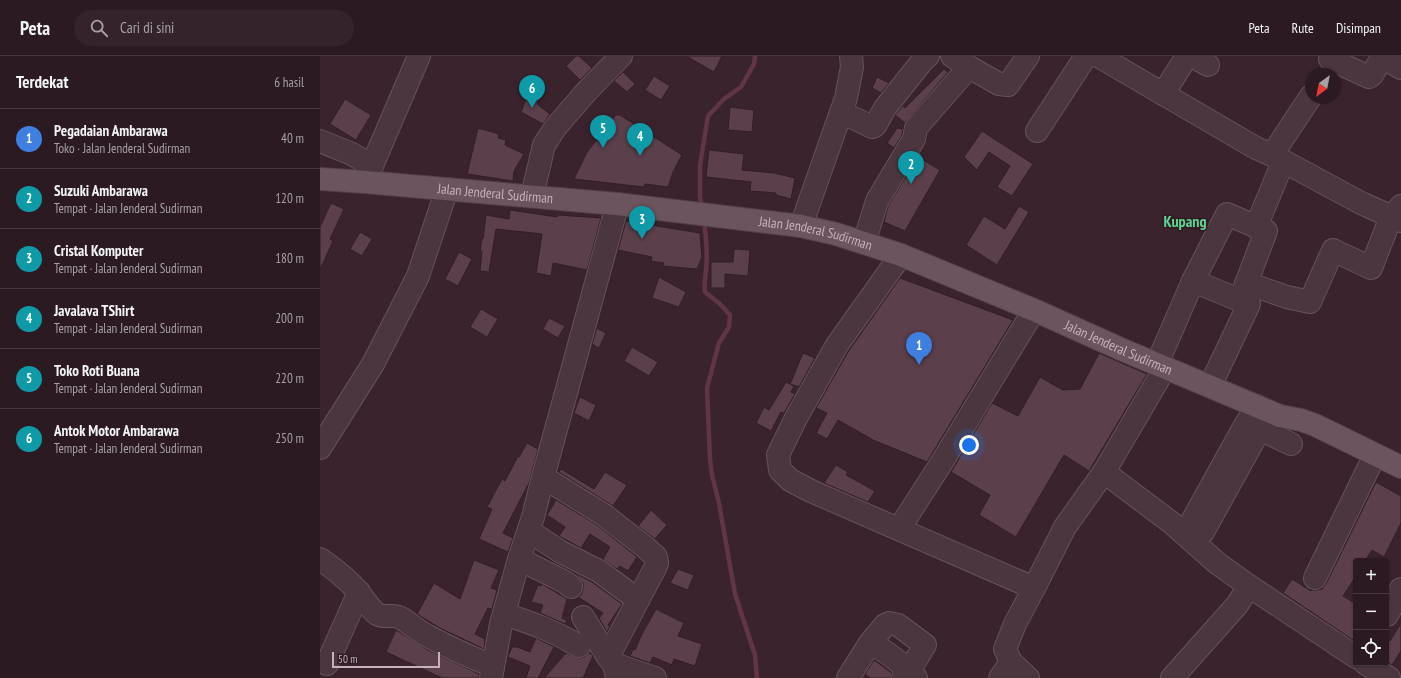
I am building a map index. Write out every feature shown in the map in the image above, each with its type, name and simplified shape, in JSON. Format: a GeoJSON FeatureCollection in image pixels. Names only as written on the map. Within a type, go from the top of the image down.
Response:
{"type":"FeatureCollection","features":[{"type":"Feature","properties":{"kind":"main road","name":"Jalan Jenderal Sudirman"},"geometry":{"type":"LineString","coordinates":[[320,179],[369,174],[447,189],[617,204],[801,226],[836,234],[901,256],[1034,310],[1210,386],[1254,419],[1280,416],[1301,420],[1315,425],[1401,467]]}},
{"type":"Feature","properties":{"kind":"main road","name":"Jalan Jenderal Sudirman"},"geometry":{"type":"LineString","coordinates":[[1280,416],[1307,438],[1401,482]]}},
{"type":"Feature","properties":{"kind":"street"},"geometry":{"type":"LineString","coordinates":[[320,141],[352,154],[369,174],[419,56]]}},
{"type":"Feature","properties":{"kind":"street"},"geometry":{"type":"LineString","coordinates":[[532,196],[544,145],[555,128],[586,92],[622,56]]}},
{"type":"Feature","properties":{"kind":"street"},"geometry":{"type":"LineString","coordinates":[[801,226],[846,98],[852,67],[851,56]]}},
{"type":"Feature","properties":{"kind":"street"},"geometry":{"type":"LineString","coordinates":[[840,112],[872,127],[875,126],[885,108],[928,56]]}},
{"type":"Feature","properties":{"kind":"street"},"geometry":{"type":"LineString","coordinates":[[864,243],[877,201],[914,139],[916,128],[961,62],[999,84],[1008,84],[1028,56]]}},
{"type":"Feature","properties":{"kind":"street"},"geometry":{"type":"LineString","coordinates":[[1037,131],[1096,56],[1256,148],[1361,203],[1398,214],[1371,268],[1333,250],[1310,302],[1287,296],[1243,292],[1193,281]]}},
{"type":"Feature","properties":{"kind":"street"},"geometry":{"type":"LineString","coordinates":[[1164,94],[1186,56]]}},
{"type":"Feature","properties":{"kind":"street"},"geometry":{"type":"LineString","coordinates":[[1328,63],[1369,77],[1372,75],[1381,59],[1385,59],[1401,68]]}},
{"type":"Feature","properties":{"kind":"street"},"geometry":{"type":"LineString","coordinates":[[1256,227],[1278,159],[1307,104]]}},
{"type":"Feature","properties":{"kind":"street"},"geometry":{"type":"LineString","coordinates":[[320,448],[373,364],[418,276],[447,189]]}},
{"type":"Feature","properties":{"kind":"street"},"geometry":{"type":"LineString","coordinates":[[320,559],[329,565],[359,592],[367,604],[378,614],[386,617],[394,615],[399,617],[424,634],[448,646],[492,672],[504,614],[519,559],[533,517],[617,204]]}},
{"type":"Feature","properties":{"kind":"street"},"geometry":{"type":"LineString","coordinates":[[1028,678],[1006,670],[1005,649],[1007,642],[1065,527],[1104,472],[1161,366],[1193,281],[1227,214],[1266,231],[1243,292]]}},
{"type":"Feature","properties":{"kind":"street"},"geometry":{"type":"LineString","coordinates":[[901,256],[838,345],[796,418],[778,455],[780,470],[790,480],[811,492],[1034,588]]}},
{"type":"Feature","properties":{"kind":"street"},"geometry":{"type":"LineString","coordinates":[[1210,386],[1250,304],[1243,292]]}},
{"type":"Feature","properties":{"kind":"street"},"geometry":{"type":"LineString","coordinates":[[899,529],[942,462],[1034,310]]}},
{"type":"Feature","properties":{"kind":"street"},"geometry":{"type":"LineString","coordinates":[[1254,419],[1291,444]]}},
{"type":"Feature","properties":{"kind":"street"},"geometry":{"type":"LineString","coordinates":[[1315,578],[1369,467]]}},
{"type":"Feature","properties":{"kind":"street"},"geometry":{"type":"LineString","coordinates":[[1104,472],[1173,524],[1217,563],[1353,655]]}},
{"type":"Feature","properties":{"kind":"street"},"geometry":{"type":"LineString","coordinates":[[543,477],[604,515],[656,557],[657,564],[638,600],[613,667]]}},
{"type":"Feature","properties":{"kind":"street"},"geometry":{"type":"LineString","coordinates":[[529,531],[561,552],[599,571],[638,600]]}},
{"type":"Feature","properties":{"kind":"street"},"geometry":{"type":"LineString","coordinates":[[519,559],[565,582],[571,587]]}},
{"type":"Feature","properties":{"kind":"street"},"geometry":{"type":"LineString","coordinates":[[1172,678],[1236,605],[1249,586]]}},
{"type":"Feature","properties":{"kind":"street"},"geometry":{"type":"LineString","coordinates":[[1389,611],[1401,589]]}},
{"type":"Feature","properties":{"kind":"street"},"geometry":{"type":"LineString","coordinates":[[327,664],[359,592]]}},
{"type":"Feature","properties":{"kind":"street"},"geometry":{"type":"LineString","coordinates":[[504,614],[560,634],[579,646]]}},
{"type":"Feature","properties":{"kind":"street"},"geometry":{"type":"LineString","coordinates":[[583,617],[613,667],[655,678]]}},
{"type":"Feature","properties":{"kind":"street"},"geometry":{"type":"LineString","coordinates":[[848,678],[870,642],[889,622],[898,625],[924,645],[910,676],[870,642]]}},
{"type":"Feature","properties":{"kind":"street"},"geometry":{"type":"LineString","coordinates":[[1392,678],[1401,664]]}},
{"type":"Feature","properties":{"kind":"street"},"geometry":{"type":"LineString","coordinates":[[1370,666],[1389,678]]}},
{"type":"Feature","properties":{"kind":"building"},"geometry":{"type":"Polygon","coordinates":[[[576,56],[579,56],[592,68],[580,80],[566,66],[576,56]]]}},
{"type":"Feature","properties":{"kind":"building"},"geometry":{"type":"Polygon","coordinates":[[[686,56],[722,56],[714,72],[686,56]]]}},
{"type":"Feature","properties":{"kind":"building"},"geometry":{"type":"Polygon","coordinates":[[[944,69],[948,72],[905,123],[895,115],[903,106],[905,108],[944,69]]]}},
{"type":"Feature","properties":{"kind":"building"},"geometry":{"type":"Polygon","coordinates":[[[623,72],[635,84],[627,92],[614,81],[623,72]]]}},
{"type":"Feature","properties":{"kind":"building"},"geometry":{"type":"Polygon","coordinates":[[[654,76],[670,86],[661,100],[645,90],[654,76]]]}},
{"type":"Feature","properties":{"kind":"building"},"geometry":{"type":"Polygon","coordinates":[[[877,77],[889,83],[881,93],[872,88],[877,77]]]}},
{"type":"Feature","properties":{"kind":"building"},"geometry":{"type":"Polygon","coordinates":[[[530,88],[542,94],[537,104],[550,114],[543,124],[521,112],[530,88]]]}},
{"type":"Feature","properties":{"kind":"building"},"geometry":{"type":"Polygon","coordinates":[[[345,99],[371,115],[356,140],[330,124],[345,99]]]}},
{"type":"Feature","properties":{"kind":"building"},"geometry":{"type":"Polygon","coordinates":[[[730,107],[754,110],[752,132],[728,130],[730,107]]]}},
{"type":"Feature","properties":{"kind":"building"},"geometry":{"type":"Polygon","coordinates":[[[616,115],[620,115],[682,155],[673,172],[668,187],[645,184],[644,187],[574,179],[587,152],[606,128],[611,130],[614,124],[611,121],[616,115]]]}},
{"type":"Feature","properties":{"kind":"building"},"geometry":{"type":"Polygon","coordinates":[[[478,128],[499,134],[498,138],[506,140],[505,145],[524,154],[514,171],[513,181],[467,174],[478,128]]]}},
{"type":"Feature","properties":{"kind":"building"},"geometry":{"type":"Polygon","coordinates":[[[897,128],[903,129],[902,135],[894,148],[887,143],[897,128]]]}},
{"type":"Feature","properties":{"kind":"building"},"geometry":{"type":"Polygon","coordinates":[[[982,131],[1033,164],[1012,196],[997,187],[1010,166],[989,152],[977,170],[964,157],[982,131]]]}},
{"type":"Feature","properties":{"kind":"building"},"geometry":{"type":"Polygon","coordinates":[[[709,150],[744,154],[742,170],[774,173],[795,178],[791,199],[776,195],[776,193],[750,191],[751,182],[706,177],[709,150]]]}},
{"type":"Feature","properties":{"kind":"building"},"geometry":{"type":"Polygon","coordinates":[[[918,157],[940,170],[905,231],[884,222],[888,206],[918,157]]]}},
{"type":"Feature","properties":{"kind":"building"},"geometry":{"type":"Polygon","coordinates":[[[331,203],[344,209],[330,239],[333,241],[320,270],[320,227],[331,203]]]}},
{"type":"Feature","properties":{"kind":"building"},"geometry":{"type":"Polygon","coordinates":[[[1019,206],[1029,212],[997,265],[966,245],[984,216],[1005,229],[1019,206]]]}},
{"type":"Feature","properties":{"kind":"building"},"geometry":{"type":"Polygon","coordinates":[[[510,210],[557,217],[558,215],[601,218],[587,270],[553,263],[551,276],[536,273],[542,234],[496,229],[489,272],[480,271],[482,251],[480,251],[486,215],[509,219],[510,210]]]}},
{"type":"Feature","properties":{"kind":"building"},"geometry":{"type":"Polygon","coordinates":[[[626,221],[700,233],[702,257],[697,269],[663,266],[664,263],[651,261],[652,257],[618,250],[626,221]]]}},
{"type":"Feature","properties":{"kind":"building"},"geometry":{"type":"Polygon","coordinates":[[[360,232],[372,239],[362,256],[350,249],[360,232]]]}},
{"type":"Feature","properties":{"kind":"building"},"geometry":{"type":"Polygon","coordinates":[[[734,249],[750,250],[748,276],[725,274],[725,288],[711,288],[711,262],[733,262],[734,249]]]}},
{"type":"Feature","properties":{"kind":"building"},"geometry":{"type":"Polygon","coordinates":[[[459,252],[472,259],[458,286],[445,279],[459,252]]]}},
{"type":"Feature","properties":{"kind":"building"},"geometry":{"type":"Polygon","coordinates":[[[659,277],[686,292],[679,307],[652,298],[659,277]]]}},
{"type":"Feature","properties":{"kind":"building"},"geometry":{"type":"Polygon","coordinates":[[[900,278],[1013,320],[927,462],[873,440],[838,420],[827,439],[816,433],[827,413],[816,408],[848,352],[900,278]]]}},
{"type":"Feature","properties":{"kind":"building"},"geometry":{"type":"Polygon","coordinates":[[[481,309],[498,319],[487,337],[470,327],[481,309]]]}},
{"type":"Feature","properties":{"kind":"building"},"geometry":{"type":"Polygon","coordinates":[[[549,318],[565,326],[558,338],[543,329],[549,318]]]}},
{"type":"Feature","properties":{"kind":"building"},"geometry":{"type":"Polygon","coordinates":[[[597,328],[606,333],[599,348],[592,344],[597,328]]]}},
{"type":"Feature","properties":{"kind":"building"},"geometry":{"type":"Polygon","coordinates":[[[632,347],[658,362],[649,376],[624,361],[632,347]]]}},
{"type":"Feature","properties":{"kind":"building"},"geometry":{"type":"Polygon","coordinates":[[[803,353],[815,358],[799,387],[790,384],[803,353]]]}},
{"type":"Feature","properties":{"kind":"building"},"geometry":{"type":"Polygon","coordinates":[[[1099,353],[1147,374],[1089,471],[1064,455],[1016,537],[979,515],[990,495],[951,472],[992,403],[1018,416],[1040,377],[1063,390],[1080,389],[1099,353]]]}},
{"type":"Feature","properties":{"kind":"building"},"geometry":{"type":"Polygon","coordinates":[[[786,382],[794,386],[791,392],[795,394],[784,413],[781,412],[771,431],[756,423],[764,407],[769,410],[786,382]]]}},
{"type":"Feature","properties":{"kind":"building"},"geometry":{"type":"Polygon","coordinates":[[[580,397],[596,405],[589,421],[574,413],[580,397]]]}},
{"type":"Feature","properties":{"kind":"building"},"geometry":{"type":"Polygon","coordinates":[[[527,443],[538,449],[529,483],[503,533],[513,538],[508,552],[479,539],[492,509],[487,507],[502,479],[505,481],[518,456],[519,457],[527,443]]]}},
{"type":"Feature","properties":{"kind":"building"},"geometry":{"type":"Polygon","coordinates":[[[836,465],[848,472],[846,475],[875,491],[868,502],[824,483],[836,465]]]}},
{"type":"Feature","properties":{"kind":"building"},"geometry":{"type":"Polygon","coordinates":[[[561,469],[594,489],[605,472],[627,485],[613,506],[559,472],[561,469]]]}},
{"type":"Feature","properties":{"kind":"building"},"geometry":{"type":"Polygon","coordinates":[[[1376,482],[1401,496],[1401,523],[1384,557],[1372,550],[1367,558],[1353,558],[1353,581],[1343,596],[1353,602],[1353,640],[1283,593],[1292,579],[1311,591],[1322,589],[1326,584],[1376,482]]]}},
{"type":"Feature","properties":{"kind":"building"},"geometry":{"type":"Polygon","coordinates":[[[556,500],[597,525],[637,557],[628,571],[620,566],[617,569],[603,559],[610,547],[590,534],[581,548],[559,536],[565,527],[547,515],[556,500]]]}},
{"type":"Feature","properties":{"kind":"building"},"geometry":{"type":"Polygon","coordinates":[[[651,510],[667,525],[655,539],[638,526],[651,510]]]}},
{"type":"Feature","properties":{"kind":"building"},"geometry":{"type":"Polygon","coordinates":[[[474,560],[499,570],[491,588],[497,590],[492,609],[488,608],[475,634],[485,639],[484,649],[440,628],[417,614],[434,583],[460,599],[474,560]]]}},
{"type":"Feature","properties":{"kind":"building"},"geometry":{"type":"Polygon","coordinates":[[[678,569],[694,575],[688,590],[670,583],[678,569]]]}},
{"type":"Feature","properties":{"kind":"building"},"geometry":{"type":"Polygon","coordinates":[[[572,572],[592,582],[622,604],[608,625],[610,626],[607,632],[599,618],[603,613],[578,597],[581,595],[583,583],[572,572]]]}},
{"type":"Feature","properties":{"kind":"building"},"geometry":{"type":"Polygon","coordinates":[[[542,584],[567,599],[562,618],[567,620],[565,624],[540,613],[543,605],[531,602],[538,585],[541,586],[542,584]]]}},
{"type":"Feature","properties":{"kind":"building"},"geometry":{"type":"Polygon","coordinates":[[[656,609],[684,623],[678,636],[702,644],[695,666],[674,659],[672,665],[653,657],[650,663],[630,656],[634,648],[635,650],[656,609]]]}},
{"type":"Feature","properties":{"kind":"building"},"geometry":{"type":"Polygon","coordinates":[[[1401,623],[1401,651],[1392,665],[1389,663],[1389,640],[1390,641],[1401,623]]]}},
{"type":"Feature","properties":{"kind":"building"},"geometry":{"type":"Polygon","coordinates":[[[396,630],[428,650],[479,674],[479,678],[442,678],[386,652],[396,630]]]}},
{"type":"Feature","properties":{"kind":"building"},"geometry":{"type":"Polygon","coordinates":[[[536,638],[554,647],[538,678],[526,678],[530,666],[508,657],[512,647],[517,647],[530,652],[536,638]]]}},
{"type":"Feature","properties":{"kind":"building"},"geometry":{"type":"Polygon","coordinates":[[[566,653],[579,658],[585,657],[589,653],[593,656],[583,678],[544,678],[566,653]]]}},
{"type":"Feature","properties":{"kind":"building"},"geometry":{"type":"Polygon","coordinates":[[[874,660],[892,673],[891,678],[870,678],[865,674],[874,660]]]}},
{"type":"Feature","properties":{"kind":"waterway"},"geometry":{"type":"LineString","coordinates":[[702,208],[700,197],[700,165],[708,116],[724,99],[741,87],[754,64],[755,56]]}},
{"type":"Feature","properties":{"kind":"waterway"},"geometry":{"type":"LineString","coordinates":[[704,220],[707,251],[705,292],[719,303],[730,315],[729,327],[719,343],[707,388],[710,460],[735,594],[755,655],[757,678]]}},
{"type":"Feature","properties":{"kind":"place","name":"Antok Motor Ambarawa"},"geometry":{"type":"Point","coordinates":[532,108]}},
{"type":"Feature","properties":{"kind":"place","name":"Toko Roti Buana"},"geometry":{"type":"Point","coordinates":[603,148]}},
{"type":"Feature","properties":{"kind":"place","name":"Javalava TShirt"},"geometry":{"type":"Point","coordinates":[640,156]}},
{"type":"Feature","properties":{"kind":"place","name":"Suzuki Ambarawa"},"geometry":{"type":"Point","coordinates":[911,184]}},
{"type":"Feature","properties":{"kind":"place","name":"Cristal Komputer"},"geometry":{"type":"Point","coordinates":[642,239]}},
{"type":"Feature","properties":{"kind":"place","name":"Pegadaian Ambarawa"},"geometry":{"type":"Point","coordinates":[919,365]}},
{"type":"Feature","properties":{"kind":"district","name":"Kupang"},"geometry":{"type":"Point","coordinates":[1185,221]}}]}
